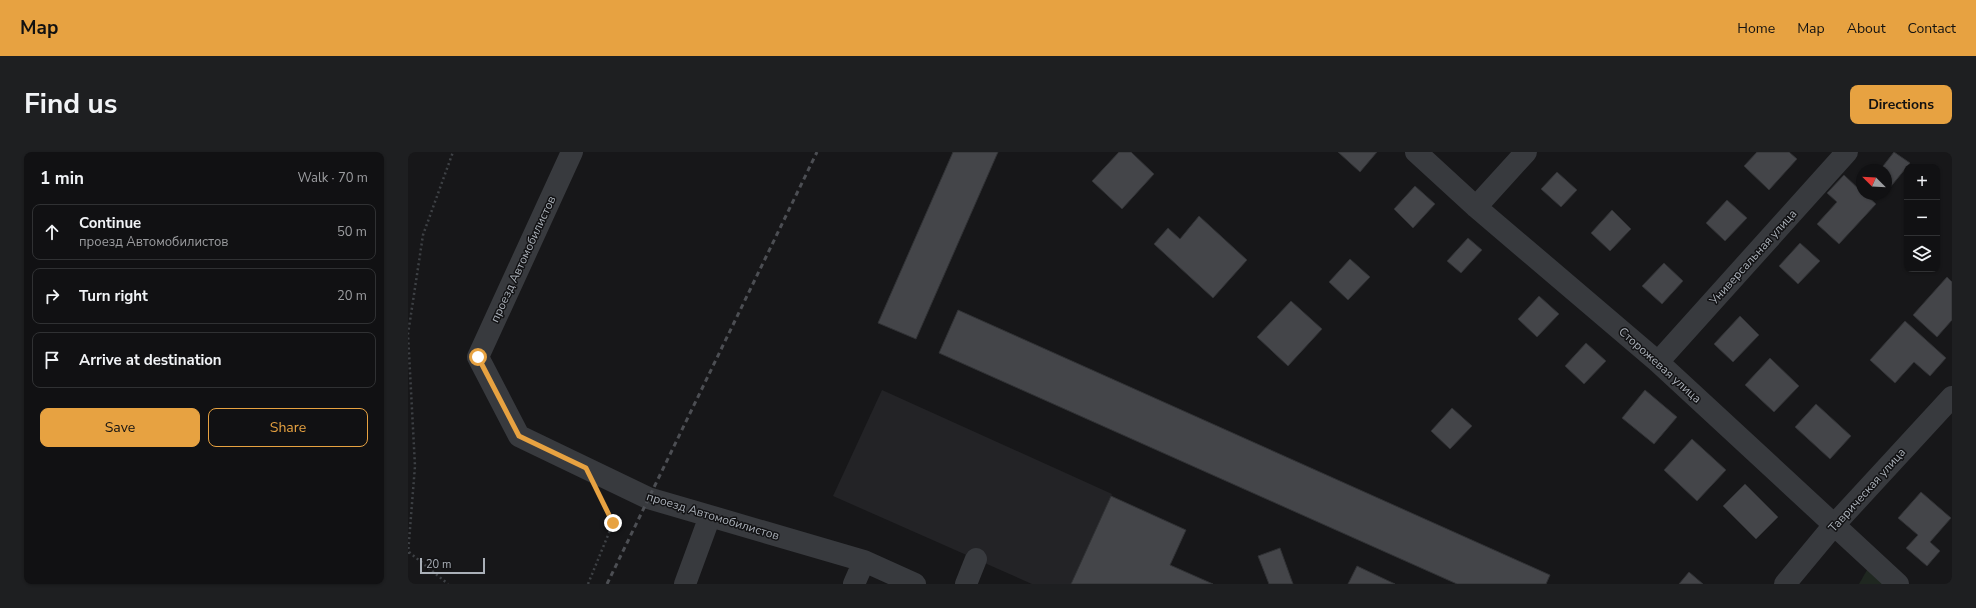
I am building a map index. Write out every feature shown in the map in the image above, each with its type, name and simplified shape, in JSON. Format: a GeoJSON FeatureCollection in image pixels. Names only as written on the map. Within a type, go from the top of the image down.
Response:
{"type":"FeatureCollection","features":[{"type":"Feature","properties":{"kind":"street","name":"проезд Автомобилистов"},"geometry":{"type":"LineString","coordinates":[[572,152],[478,357],[519,436],[648,498],[864,561],[916,584]]}},
{"type":"Feature","properties":{"kind":"street","name":"Сторожевая улица"},"geometry":{"type":"LineString","coordinates":[[1416,152],[1476,207],[1658,362],[1898,584]]}},
{"type":"Feature","properties":{"kind":"street"},"geometry":{"type":"LineString","coordinates":[[1476,207],[1526,152]]}},
{"type":"Feature","properties":{"kind":"street","name":"Универсальная улица"},"geometry":{"type":"LineString","coordinates":[[1658,362],[1847,152]]}},
{"type":"Feature","properties":{"kind":"street","name":"Таврическая улица"},"geometry":{"type":"LineString","coordinates":[[1784,584],[1834,525],[1952,397]]}},
{"type":"Feature","properties":{"kind":"street"},"geometry":{"type":"LineString","coordinates":[[685,584],[710,516]]}},
{"type":"Feature","properties":{"kind":"street"},"geometry":{"type":"LineString","coordinates":[[966,584],[976,559]]}},
{"type":"Feature","properties":{"kind":"street"},"geometry":{"type":"LineString","coordinates":[[854,584],[864,561]]}},
{"type":"Feature","properties":{"kind":"path"},"geometry":{"type":"LineString","coordinates":[[448,584],[408,553],[415,466],[408,334],[423,235],[453,152]]}},
{"type":"Feature","properties":{"kind":"path"},"geometry":{"type":"LineString","coordinates":[[586,468],[613,523],[588,584]]}},
{"type":"Feature","properties":{"kind":"shaded area"},"geometry":{"type":"Polygon","coordinates":[[[882,390],[1112,494],[1071,584],[1032,584],[833,496],[882,390]]]}},
{"type":"Feature","properties":{"kind":"shaded area"},"geometry":{"type":"Polygon","coordinates":[[[1875,556],[1906,584],[1859,584],[1875,556]]]}},
{"type":"Feature","properties":{"kind":"building"},"geometry":{"type":"Polygon","coordinates":[[[953,152],[998,152],[916,339],[878,323],[953,152]]]}},
{"type":"Feature","properties":{"kind":"building"},"geometry":{"type":"Polygon","coordinates":[[[1119,152],[1131,152],[1154,174],[1122,209],[1092,181],[1119,152]]]}},
{"type":"Feature","properties":{"kind":"building"},"geometry":{"type":"Polygon","coordinates":[[[1338,152],[1377,152],[1360,172],[1338,152]]]}},
{"type":"Feature","properties":{"kind":"building"},"geometry":{"type":"Polygon","coordinates":[[[1757,152],[1789,152],[1797,159],[1769,190],[1744,166],[1757,152]]]}},
{"type":"Feature","properties":{"kind":"building"},"geometry":{"type":"Polygon","coordinates":[[[1894,152],[1910,163],[1904,164],[1904,170],[1892,185],[1892,164],[1885,164],[1894,152]]]}},
{"type":"Feature","properties":{"kind":"building"},"geometry":{"type":"Polygon","coordinates":[[[1557,172],[1577,190],[1561,207],[1541,189],[1557,172]]]}},
{"type":"Feature","properties":{"kind":"building"},"geometry":{"type":"Polygon","coordinates":[[[1844,175],[1856,186],[1856,200],[1872,200],[1876,204],[1839,244],[1817,224],[1837,202],[1827,193],[1844,175]]]}},
{"type":"Feature","properties":{"kind":"building"},"geometry":{"type":"Polygon","coordinates":[[[1415,186],[1435,204],[1413,228],[1394,209],[1415,186]]]}},
{"type":"Feature","properties":{"kind":"building"},"geometry":{"type":"Polygon","coordinates":[[[1727,200],[1747,218],[1725,241],[1706,223],[1727,200]]]}},
{"type":"Feature","properties":{"kind":"building"},"geometry":{"type":"Polygon","coordinates":[[[1612,210],[1631,229],[1610,251],[1591,233],[1612,210]]]}},
{"type":"Feature","properties":{"kind":"building"},"geometry":{"type":"Polygon","coordinates":[[[1199,216],[1247,260],[1213,298],[1154,244],[1168,228],[1180,239],[1199,216]]]}},
{"type":"Feature","properties":{"kind":"building"},"geometry":{"type":"Polygon","coordinates":[[[1468,238],[1482,250],[1461,273],[1447,261],[1468,238]]]}},
{"type":"Feature","properties":{"kind":"building"},"geometry":{"type":"Polygon","coordinates":[[[1800,243],[1820,261],[1798,284],[1779,266],[1800,243]]]}},
{"type":"Feature","properties":{"kind":"building"},"geometry":{"type":"Polygon","coordinates":[[[1350,259],[1370,277],[1348,300],[1329,282],[1350,259]]]}},
{"type":"Feature","properties":{"kind":"building"},"geometry":{"type":"Polygon","coordinates":[[[1664,263],[1683,281],[1662,304],[1642,286],[1664,263]]]}},
{"type":"Feature","properties":{"kind":"building"},"geometry":{"type":"Polygon","coordinates":[[[1947,277],[1952,282],[1952,320],[1937,337],[1913,315],[1947,277]]]}},
{"type":"Feature","properties":{"kind":"building"},"geometry":{"type":"Polygon","coordinates":[[[1539,296],[1559,314],[1537,337],[1518,319],[1539,296]]]}},
{"type":"Feature","properties":{"kind":"building"},"geometry":{"type":"Polygon","coordinates":[[[1291,301],[1322,329],[1288,366],[1257,337],[1291,301]]]}},
{"type":"Feature","properties":{"kind":"building"},"geometry":{"type":"Polygon","coordinates":[[[958,310],[1550,575],[1546,584],[1457,584],[939,353],[958,310]]]}},
{"type":"Feature","properties":{"kind":"building"},"geometry":{"type":"Polygon","coordinates":[[[1740,316],[1759,335],[1733,362],[1714,344],[1740,316]]]}},
{"type":"Feature","properties":{"kind":"building"},"geometry":{"type":"Polygon","coordinates":[[[1905,321],[1946,358],[1930,376],[1914,362],[1895,383],[1870,360],[1905,321]]]}},
{"type":"Feature","properties":{"kind":"building"},"geometry":{"type":"Polygon","coordinates":[[[1586,343],[1606,361],[1584,384],[1565,366],[1586,343]]]}},
{"type":"Feature","properties":{"kind":"building"},"geometry":{"type":"Polygon","coordinates":[[[1770,358],[1799,386],[1774,412],[1745,385],[1770,358]]]}},
{"type":"Feature","properties":{"kind":"building"},"geometry":{"type":"Polygon","coordinates":[[[1645,390],[1677,417],[1654,444],[1622,418],[1645,390]]]}},
{"type":"Feature","properties":{"kind":"building"},"geometry":{"type":"Polygon","coordinates":[[[1816,404],[1851,436],[1830,459],[1795,427],[1816,404]]]}},
{"type":"Feature","properties":{"kind":"building"},"geometry":{"type":"Polygon","coordinates":[[[1452,408],[1472,426],[1450,449],[1431,431],[1452,408]]]}},
{"type":"Feature","properties":{"kind":"building"},"geometry":{"type":"Polygon","coordinates":[[[1692,439],[1726,470],[1697,501],[1664,470],[1692,439]]]}},
{"type":"Feature","properties":{"kind":"building"},"geometry":{"type":"Polygon","coordinates":[[[1745,484],[1778,517],[1756,539],[1723,506],[1745,484]]]}},
{"type":"Feature","properties":{"kind":"building"},"geometry":{"type":"Polygon","coordinates":[[[1921,492],[1951,518],[1930,542],[1940,551],[1927,566],[1906,548],[1918,535],[1898,518],[1921,492]]]}},
{"type":"Feature","properties":{"kind":"building"},"geometry":{"type":"Polygon","coordinates":[[[1111,496],[1186,530],[1170,565],[1213,584],[1071,584],[1111,496]]]}},
{"type":"Feature","properties":{"kind":"building"},"geometry":{"type":"Polygon","coordinates":[[[1280,548],[1293,584],[1269,584],[1258,556],[1280,548]]]}},
{"type":"Feature","properties":{"kind":"building"},"geometry":{"type":"Polygon","coordinates":[[[1357,566],[1395,584],[1348,584],[1357,566]]]}},
{"type":"Feature","properties":{"kind":"building"},"geometry":{"type":"Polygon","coordinates":[[[1689,572],[1703,584],[1679,584],[1689,572]]]}},
{"type":"Feature","properties":{"kind":"railway"},"geometry":{"type":"LineString","coordinates":[[607,584],[817,152]]}},
{"type":"Feature","properties":{"kind":"route"},"geometry":{"type":"LineString","coordinates":[[478,357],[519,436],[586,468],[613,523]]}}]}
